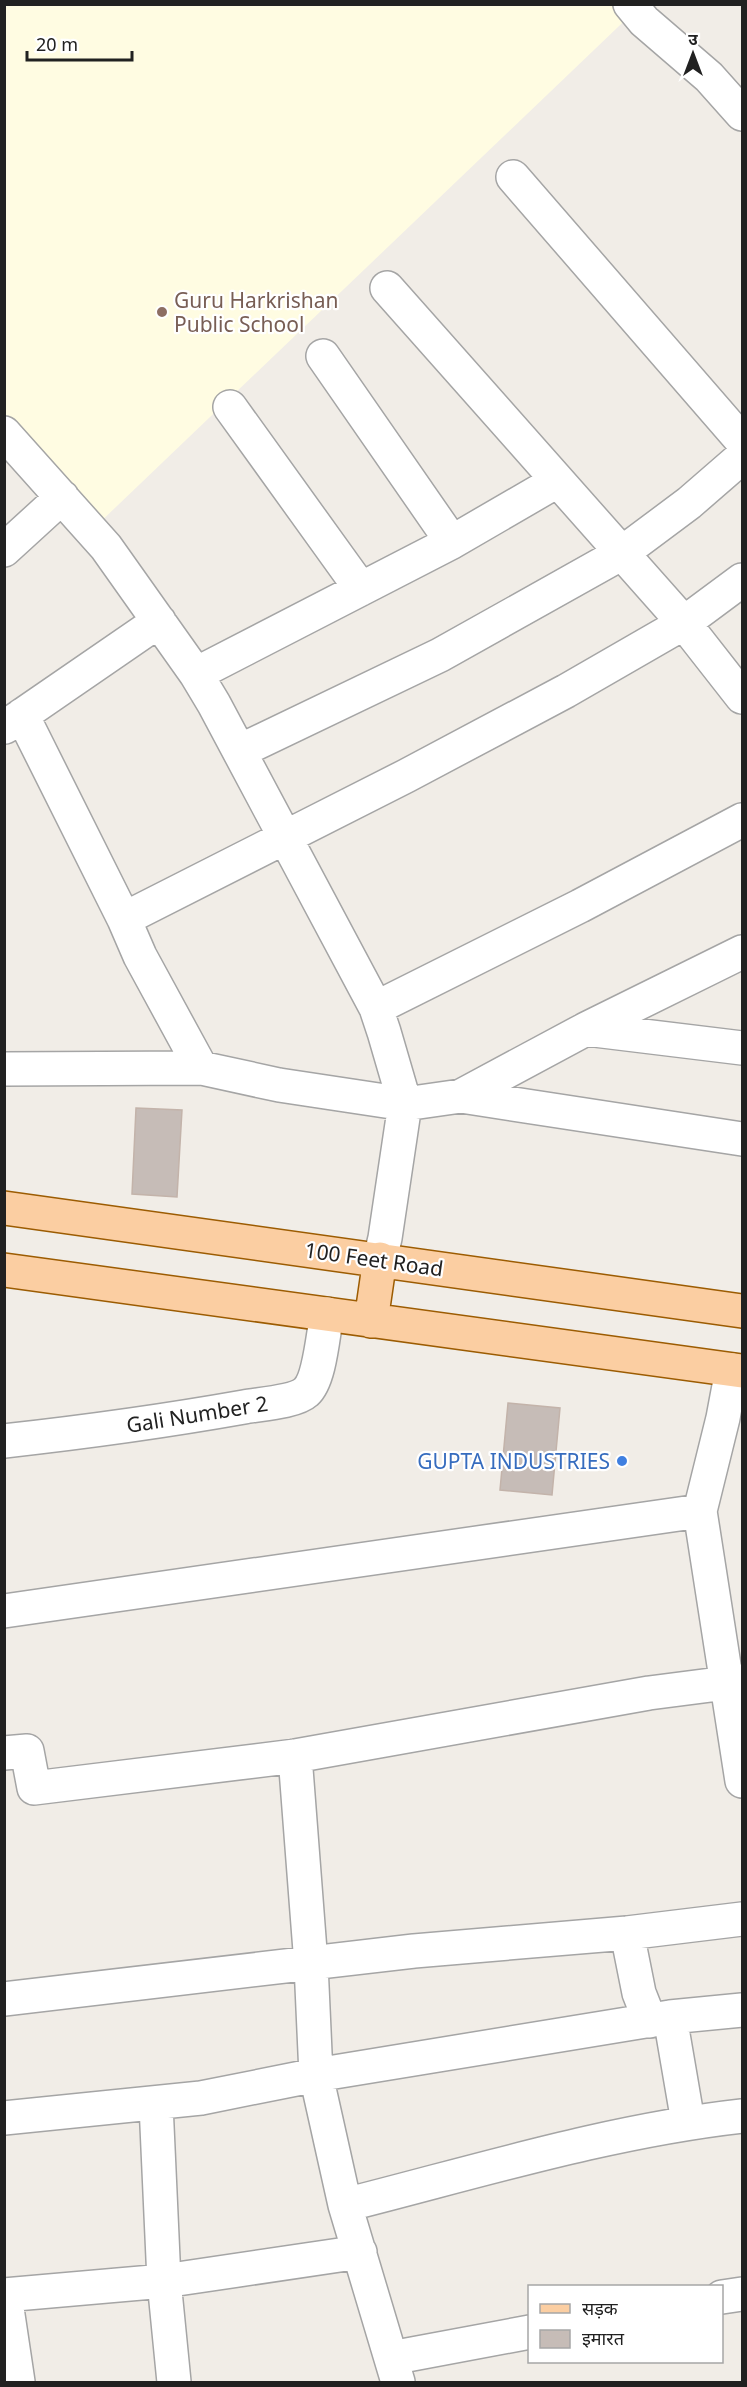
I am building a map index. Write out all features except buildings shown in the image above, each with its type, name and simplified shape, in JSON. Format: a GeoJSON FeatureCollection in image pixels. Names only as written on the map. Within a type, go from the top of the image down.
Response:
{"type":"FeatureCollection","features":[{"type":"Feature","properties":{"kind":"main road","name":"100 Feet Road"},"geometry":{"type":"LineString","coordinates":[[4,1208],[742,1311]]}},
{"type":"Feature","properties":{"kind":"main road"},"geometry":{"type":"LineString","coordinates":[[371,1321],[380,1259]]}},
{"type":"Feature","properties":{"kind":"main road"},"geometry":{"type":"LineString","coordinates":[[4,1270],[737,1370]]}},
{"type":"Feature","properties":{"kind":"street"},"geometry":{"type":"LineString","coordinates":[[630,4],[644,21],[709,77],[742,114]]}},
{"type":"Feature","properties":{"kind":"street"},"geometry":{"type":"LineString","coordinates":[[513,177],[742,441]]}},
{"type":"Feature","properties":{"kind":"street"},"geometry":{"type":"LineString","coordinates":[[387,288],[684,623],[742,697]]}},
{"type":"Feature","properties":{"kind":"street"},"geometry":{"type":"LineString","coordinates":[[323,356],[452,542]]}},
{"type":"Feature","properties":{"kind":"street"},"geometry":{"type":"LineString","coordinates":[[231,407],[361,589]]}},
{"type":"Feature","properties":{"kind":"street"},"geometry":{"type":"LineString","coordinates":[[4,433],[105,547],[196,674],[240,751],[376,1008],[405,1104],[380,1259]]}},
{"type":"Feature","properties":{"kind":"street"},"geometry":{"type":"LineString","coordinates":[[240,751],[440,655],[622,553],[688,503],[742,457]]}},
{"type":"Feature","properties":{"kind":"street"},"geometry":{"type":"LineString","coordinates":[[196,674],[452,542],[557,481]]}},
{"type":"Feature","properties":{"kind":"street"},"geometry":{"type":"LineString","coordinates":[[4,550],[62,497]]}},
{"type":"Feature","properties":{"kind":"street"},"geometry":{"type":"LineString","coordinates":[[124,919],[566,691],[684,623],[742,579]]}},
{"type":"Feature","properties":{"kind":"street"},"geometry":{"type":"LineString","coordinates":[[159,621],[13,721],[124,919],[140,956],[201,1068]]}},
{"type":"Feature","properties":{"kind":"street"},"geometry":{"type":"LineString","coordinates":[[376,1008],[580,906],[742,820]]}},
{"type":"Feature","properties":{"kind":"street"},"geometry":{"type":"LineString","coordinates":[[461,1096],[586,1029],[742,952]]}},
{"type":"Feature","properties":{"kind":"street"},"geometry":{"type":"LineString","coordinates":[[586,1029],[742,1048]]}},
{"type":"Feature","properties":{"kind":"street"},"geometry":{"type":"LineString","coordinates":[[4,1069],[201,1068],[279,1086],[405,1104],[461,1096],[742,1139]]}},
{"type":"Feature","properties":{"kind":"street","name":"Gali Number 2"},"geometry":{"type":"LineString","coordinates":[[4,1441],[213,1412],[286,1400],[305,1394],[314,1382],[327,1314]]}},
{"type":"Feature","properties":{"kind":"street"},"geometry":{"type":"LineString","coordinates":[[737,1370],[700,1511],[735,1682],[742,1781]]}},
{"type":"Feature","properties":{"kind":"street"},"geometry":{"type":"LineString","coordinates":[[4,1611],[700,1511]]}},
{"type":"Feature","properties":{"kind":"street"},"geometry":{"type":"LineString","coordinates":[[4,1753],[27,1751],[34,1788],[295,1756],[649,1693],[735,1682]]}},
{"type":"Feature","properties":{"kind":"street"},"geometry":{"type":"LineString","coordinates":[[295,1756],[311,1964],[316,2075],[345,2205],[394,2370],[528,2333]]}},
{"type":"Feature","properties":{"kind":"street"},"geometry":{"type":"LineString","coordinates":[[4,1999],[414,1951],[627,1933],[742,1919]]}},
{"type":"Feature","properties":{"kind":"street"},"geometry":{"type":"LineString","coordinates":[[627,1933],[639,1993],[660,2019],[688,2122]]}},
{"type":"Feature","properties":{"kind":"street"},"geometry":{"type":"LineString","coordinates":[[4,2118],[201,2098],[316,2075],[660,2019],[742,2010]]}},
{"type":"Feature","properties":{"kind":"street"},"geometry":{"type":"LineString","coordinates":[[156,2104],[164,2281],[174,2382]]}},
{"type":"Feature","properties":{"kind":"street"},"geometry":{"type":"LineString","coordinates":[[345,2205],[604,2140],[688,2122],[742,2116]]}},
{"type":"Feature","properties":{"kind":"street"},"geometry":{"type":"LineString","coordinates":[[18,2382],[5,2295],[164,2281],[360,2252]]}},
{"type":"Feature","properties":{"kind":"street"},"geometry":{"type":"LineString","coordinates":[[723,2297],[742,2294]]}},
{"type":"Feature","properties":{"kind":"shaded area","name":"Guru Harkrishan Public School"},"geometry":{"type":"Polygon","coordinates":[[[5,5],[641,5],[94,528],[5,420],[5,5]]]}},
{"type":"Feature","properties":{"kind":"place","name":"Guru Harkrishan Public School"},"geometry":{"type":"Point","coordinates":[162,312]}},
{"type":"Feature","properties":{"kind":"place","name":"GUPTA INDUSTRIES"},"geometry":{"type":"Point","coordinates":[622,1461]}}]}
